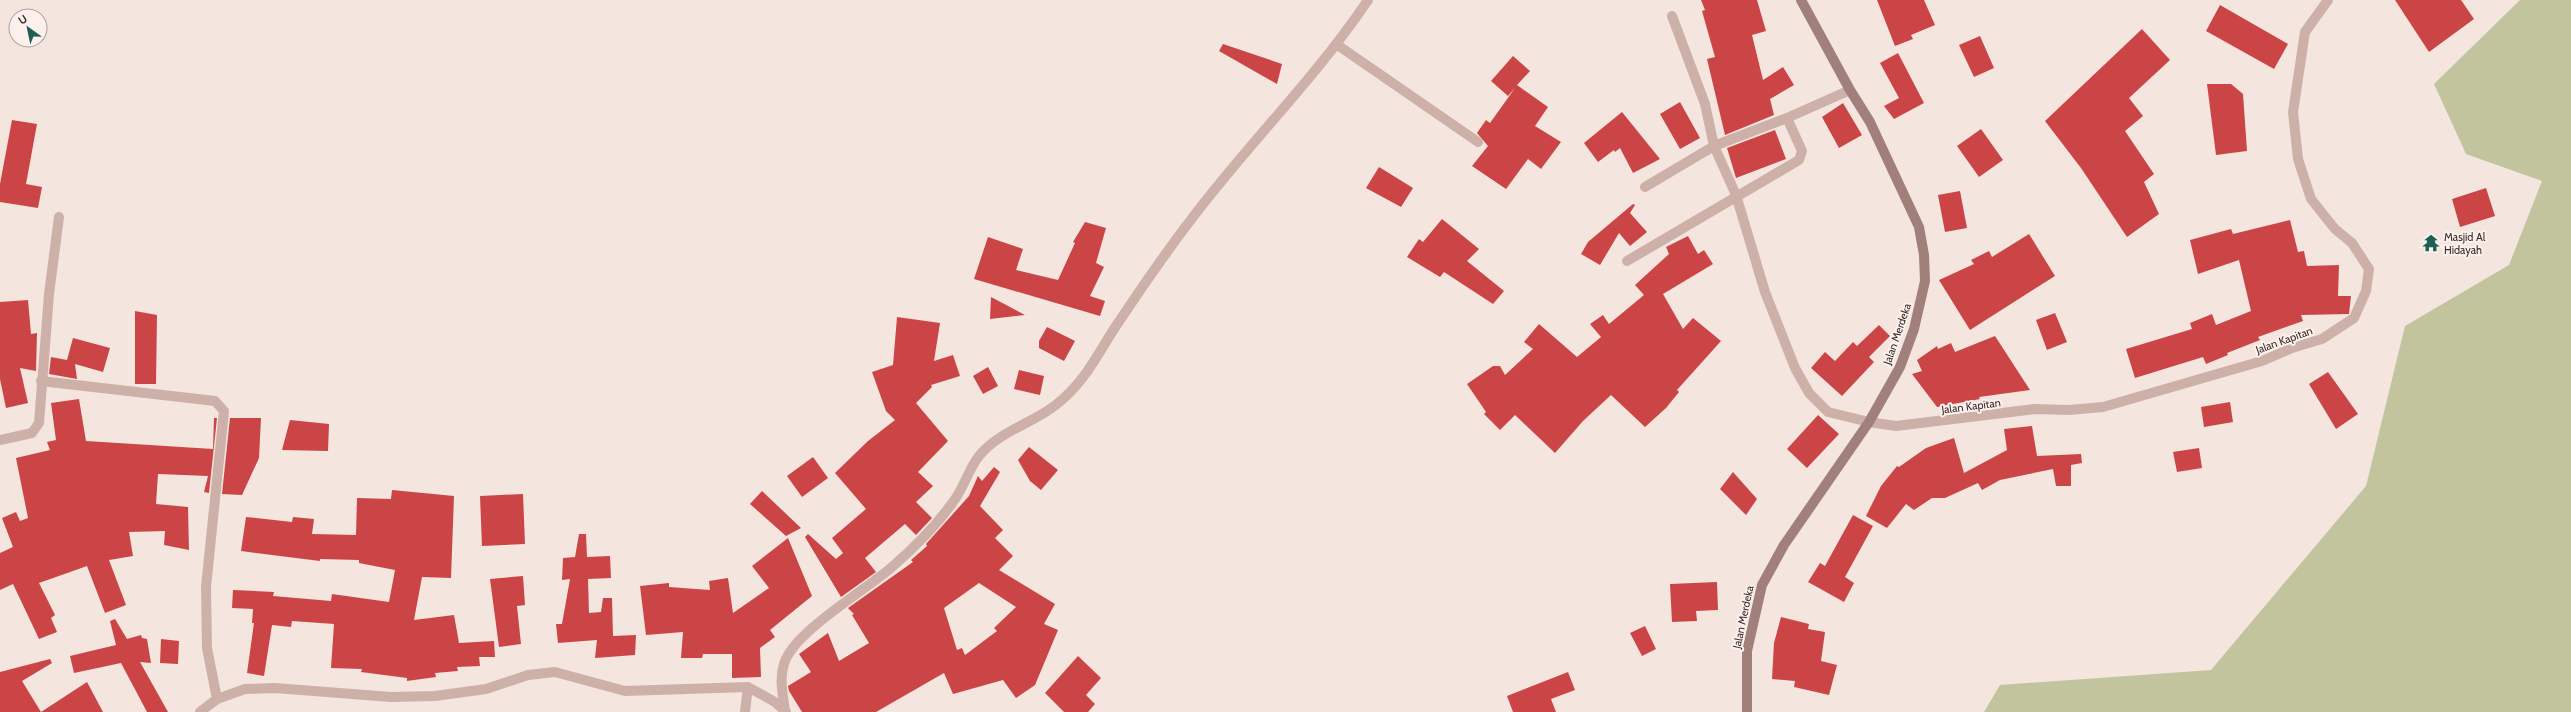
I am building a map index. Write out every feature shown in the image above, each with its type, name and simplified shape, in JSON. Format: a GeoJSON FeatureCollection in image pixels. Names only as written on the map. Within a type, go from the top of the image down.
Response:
{"type":"FeatureCollection","features":[{"type":"Feature","properties":{"kind":"street"},"geometry":{"type":"LineString","coordinates":[[785,711],[781,680],[784,663],[791,650],[836,610],[891,568],[925,536],[954,500],[979,456],[994,442],[1035,419],[1064,398],[1096,362],[1112,332],[1190,221],[1336,44],[1368,0]]}},
{"type":"Feature","properties":{"kind":"street","name":"Jalan Merdeka"},"geometry":{"type":"LineString","coordinates":[[1747,712],[1747,652],[1762,585],[1784,545],[1869,422],[1900,367],[1914,329],[1925,281],[1924,255],[1918,227],[1870,122],[1850,90],[1801,0]]}},
{"type":"Feature","properties":{"kind":"street","name":"Jalan Kapitan"},"geometry":{"type":"LineString","coordinates":[[1672,16],[1705,104],[1714,146],[1736,196],[1765,292],[1795,368],[1809,393],[1828,412],[1869,422],[1896,426],[2035,409],[2069,410],[2103,407],[2262,361],[2292,348],[2322,339],[2354,318],[2366,291],[2369,269],[2352,243],[2335,229],[2311,199],[2298,159],[2293,112],[2305,32],[2328,0]]}},
{"type":"Feature","properties":{"kind":"street"},"geometry":{"type":"LineString","coordinates":[[1336,44],[1478,142]]}},
{"type":"Feature","properties":{"kind":"street"},"geometry":{"type":"LineString","coordinates":[[1645,187],[1714,146],[1787,118],[1850,90]]}},
{"type":"Feature","properties":{"kind":"street"},"geometry":{"type":"LineString","coordinates":[[1627,261],[1800,160],[1802,151],[1787,118]]}},
{"type":"Feature","properties":{"kind":"street"},"geometry":{"type":"LineString","coordinates":[[0,440],[24,436],[37,429],[39,424],[41,381],[49,294],[59,217]]}},
{"type":"Feature","properties":{"kind":"street"},"geometry":{"type":"LineString","coordinates":[[41,381],[215,401],[224,411],[206,587],[207,648],[217,699]]}},
{"type":"Feature","properties":{"kind":"street"},"geometry":{"type":"LineString","coordinates":[[200,712],[217,699],[230,692],[259,688],[391,697],[435,696],[486,689],[528,675],[555,672],[579,676],[611,689],[625,691],[748,687],[775,702],[785,711]]}},
{"type":"Feature","properties":{"kind":"street"},"geometry":{"type":"LineString","coordinates":[[746,712],[748,687]]}},
{"type":"Feature","properties":{"kind":"green space"},"geometry":{"type":"Polygon","coordinates":[[[2520,0],[2571,0],[2571,712],[1984,712],[2000,685],[2211,670],[2366,486],[2405,326],[2509,265],[2542,181],[2466,154],[2434,84],[2520,0]]]}},
{"type":"Feature","properties":{"kind":"building"},"geometry":{"type":"Polygon","coordinates":[[[1701,0],[1757,0],[1766,31],[1752,35],[1763,80],[1783,67],[1794,85],[1770,99],[1774,115],[1725,135],[1707,59],[1715,57],[1702,11],[1705,10],[1701,0]]]}},
{"type":"Feature","properties":{"kind":"building"},"geometry":{"type":"Polygon","coordinates":[[[1877,0],[1924,0],[1935,25],[1911,35],[1913,39],[1895,46],[1877,0]]]}},
{"type":"Feature","properties":{"kind":"building"},"geometry":{"type":"Polygon","coordinates":[[[2395,0],[2461,0],[2474,19],[2429,52],[2395,0]]]}},
{"type":"Feature","properties":{"kind":"building"},"geometry":{"type":"Polygon","coordinates":[[[2220,5],[2288,44],[2274,69],[2206,31],[2220,5]]]}},
{"type":"Feature","properties":{"kind":"building"},"geometry":{"type":"Polygon","coordinates":[[[2142,29],[2170,60],[2129,98],[2143,116],[2125,131],[2154,174],[2144,182],[2159,214],[2127,237],[2081,168],[2045,121],[2142,29]]]}},
{"type":"Feature","properties":{"kind":"building"},"geometry":{"type":"Polygon","coordinates":[[[1980,36],[1994,68],[1974,77],[1959,45],[1980,36]]]}},
{"type":"Feature","properties":{"kind":"building"},"geometry":{"type":"Polygon","coordinates":[[[1223,44],[1282,64],[1277,84],[1219,51],[1223,44]]]}},
{"type":"Feature","properties":{"kind":"building"},"geometry":{"type":"Polygon","coordinates":[[[1898,53],[1924,103],[1894,119],[1884,106],[1899,98],[1880,63],[1898,53]]]}},
{"type":"Feature","properties":{"kind":"building"},"geometry":{"type":"Polygon","coordinates":[[[1513,56],[1530,71],[1517,85],[1548,107],[1535,126],[1561,142],[1541,169],[1528,159],[1506,189],[1472,166],[1488,146],[1477,133],[1486,120],[1490,123],[1515,88],[1508,96],[1491,81],[1513,56]]]}},
{"type":"Feature","properties":{"kind":"building"},"geometry":{"type":"Polygon","coordinates":[[[2207,84],[2231,84],[2243,94],[2247,151],[2216,155],[2207,84]]]}},
{"type":"Feature","properties":{"kind":"building"},"geometry":{"type":"Polygon","coordinates":[[[1680,102],[1700,138],[1680,149],[1660,114],[1680,102]]]}},
{"type":"Feature","properties":{"kind":"building"},"geometry":{"type":"Polygon","coordinates":[[[1843,103],[1862,135],[1839,148],[1822,117],[1843,103]]]}},
{"type":"Feature","properties":{"kind":"building"},"geometry":{"type":"Polygon","coordinates":[[[1622,112],[1660,159],[1633,173],[1620,148],[1615,152],[1614,150],[1598,162],[1584,143],[1622,112]]]}},
{"type":"Feature","properties":{"kind":"building"},"geometry":{"type":"Polygon","coordinates":[[[12,120],[37,124],[26,184],[42,187],[38,208],[0,202],[0,184],[12,120]]]}},
{"type":"Feature","properties":{"kind":"building"},"geometry":{"type":"Polygon","coordinates":[[[1981,129],[2003,160],[1979,177],[1957,146],[1981,129]]]}},
{"type":"Feature","properties":{"kind":"building"},"geometry":{"type":"Polygon","coordinates":[[[1775,130],[1786,159],[1736,178],[1727,148],[1775,130]]]}},
{"type":"Feature","properties":{"kind":"building"},"geometry":{"type":"Polygon","coordinates":[[[1379,167],[1413,188],[1401,207],[1366,188],[1379,167]]]}},
{"type":"Feature","properties":{"kind":"building"},"geometry":{"type":"Polygon","coordinates":[[[2486,188],[2495,216],[2460,227],[2452,199],[2486,188]]]}},
{"type":"Feature","properties":{"kind":"building"},"geometry":{"type":"Polygon","coordinates":[[[1960,191],[1967,228],[1945,232],[1938,195],[1960,191]]]}},
{"type":"Feature","properties":{"kind":"building"},"geometry":{"type":"Polygon","coordinates":[[[1633,204],[1635,205],[1630,213],[1647,232],[1630,246],[1619,233],[1600,265],[1581,254],[1588,242],[1633,204]]]}},
{"type":"Feature","properties":{"kind":"building"},"geometry":{"type":"Polygon","coordinates":[[[1442,219],[1479,249],[1467,261],[1504,291],[1493,304],[1444,272],[1440,277],[1407,257],[1419,239],[1423,242],[1442,219]]]}},
{"type":"Feature","properties":{"kind":"building"},"geometry":{"type":"Polygon","coordinates":[[[2290,220],[2298,252],[2304,251],[2307,266],[2339,265],[2338,296],[2351,296],[2349,314],[2301,315],[2303,321],[2258,337],[2260,340],[2227,353],[2228,355],[2206,364],[2203,357],[2135,378],[2126,349],[2192,329],[2190,323],[2212,314],[2216,325],[2251,311],[2239,260],[2198,274],[2190,240],[2231,229],[2233,234],[2290,220]]]}},
{"type":"Feature","properties":{"kind":"building"},"geometry":{"type":"Polygon","coordinates":[[[1085,222],[1106,228],[1096,263],[1104,267],[1090,296],[1105,301],[1100,316],[974,279],[988,237],[1023,249],[1016,270],[1058,280],[1075,243],[1073,242],[1085,222]]]}},
{"type":"Feature","properties":{"kind":"building"},"geometry":{"type":"Polygon","coordinates":[[[2029,234],[2055,276],[1970,330],[1939,280],[1974,264],[1971,260],[1989,251],[1992,257],[2029,234]]]}},
{"type":"Feature","properties":{"kind":"building"},"geometry":{"type":"Polygon","coordinates":[[[1688,236],[1698,254],[1704,250],[1713,264],[1663,294],[1683,329],[1693,318],[1721,341],[1677,390],[1679,392],[1666,408],[1645,427],[1611,395],[1583,421],[1555,453],[1515,415],[1500,430],[1484,414],[1486,412],[1467,384],[1493,366],[1500,366],[1505,375],[1533,349],[1524,342],[1539,324],[1577,357],[1601,337],[1590,324],[1603,315],[1609,324],[1644,295],[1635,285],[1669,254],[1666,247],[1688,236]]]}},
{"type":"Feature","properties":{"kind":"building"},"geometry":{"type":"Polygon","coordinates":[[[991,297],[1025,315],[990,319],[991,297]]]}},
{"type":"Feature","properties":{"kind":"building"},"geometry":{"type":"Polygon","coordinates":[[[28,300],[31,334],[37,333],[36,371],[20,368],[28,403],[6,408],[0,379],[0,302],[28,300]]]}},
{"type":"Feature","properties":{"kind":"building"},"geometry":{"type":"Polygon","coordinates":[[[135,311],[157,315],[156,384],[135,384],[135,311]]]}},
{"type":"Feature","properties":{"kind":"building"},"geometry":{"type":"Polygon","coordinates":[[[2055,313],[2067,342],[2047,350],[2036,320],[2055,313]]]}},
{"type":"Feature","properties":{"kind":"building"},"geometry":{"type":"Polygon","coordinates":[[[897,317],[940,323],[934,361],[953,355],[960,376],[931,385],[932,387],[916,403],[948,441],[918,472],[933,486],[916,502],[932,518],[916,535],[905,524],[865,558],[876,572],[841,597],[805,537],[808,534],[836,559],[843,553],[832,538],[866,509],[835,473],[868,441],[895,420],[886,411],[872,372],[893,365],[897,317]]]}},
{"type":"Feature","properties":{"kind":"building"},"geometry":{"type":"Polygon","coordinates":[[[1879,325],[1890,336],[1869,357],[1874,362],[1842,396],[1811,368],[1825,352],[1835,361],[1853,342],[1857,346],[1879,325]]]}},
{"type":"Feature","properties":{"kind":"building"},"geometry":{"type":"Polygon","coordinates":[[[1047,327],[1075,341],[1064,361],[1039,348],[1039,341],[1047,327]]]}},
{"type":"Feature","properties":{"kind":"building"},"geometry":{"type":"Polygon","coordinates":[[[1995,336],[2030,390],[1979,397],[1980,399],[1937,407],[1912,374],[1922,371],[1917,360],[1937,346],[1938,349],[1951,343],[1955,352],[1995,336]]]}},
{"type":"Feature","properties":{"kind":"building"},"geometry":{"type":"Polygon","coordinates":[[[73,338],[110,348],[103,372],[75,364],[77,379],[49,374],[51,357],[67,360],[73,338]]]}},
{"type":"Feature","properties":{"kind":"building"},"geometry":{"type":"Polygon","coordinates":[[[988,367],[998,386],[983,394],[973,376],[988,367]]]}},
{"type":"Feature","properties":{"kind":"building"},"geometry":{"type":"Polygon","coordinates":[[[1019,370],[1044,376],[1040,395],[1014,389],[1019,370]]]}},
{"type":"Feature","properties":{"kind":"building"},"geometry":{"type":"Polygon","coordinates":[[[2328,372],[2358,414],[2336,429],[2309,384],[2328,372]]]}},
{"type":"Feature","properties":{"kind":"building"},"geometry":{"type":"Polygon","coordinates":[[[79,399],[86,441],[213,449],[214,418],[217,418],[209,493],[204,492],[208,476],[158,474],[156,504],[188,507],[189,550],[164,545],[165,531],[129,532],[133,556],[109,560],[126,605],[105,613],[87,566],[39,583],[55,615],[51,618],[57,632],[39,639],[13,584],[0,590],[0,553],[13,547],[2,518],[16,512],[20,521],[28,518],[16,458],[50,450],[47,442],[56,440],[51,403],[79,399]]]}},
{"type":"Feature","properties":{"kind":"building"},"geometry":{"type":"Polygon","coordinates":[[[2230,402],[2233,422],[2204,427],[2201,407],[2230,402]]]}},
{"type":"Feature","properties":{"kind":"building"},"geometry":{"type":"Polygon","coordinates":[[[1818,415],[1839,434],[1807,468],[1787,449],[1818,415]]]}},
{"type":"Feature","properties":{"kind":"building"},"geometry":{"type":"Polygon","coordinates":[[[230,418],[261,418],[259,458],[242,495],[222,494],[230,418]]]}},
{"type":"Feature","properties":{"kind":"building"},"geometry":{"type":"Polygon","coordinates":[[[290,420],[329,424],[328,451],[282,450],[290,420]]]}},
{"type":"Feature","properties":{"kind":"building"},"geometry":{"type":"Polygon","coordinates":[[[2032,426],[2037,456],[2081,454],[2082,463],[2071,465],[2071,486],[2056,486],[2053,469],[2000,480],[1982,490],[1978,483],[1945,498],[1932,498],[1914,510],[1906,504],[1887,528],[1866,516],[1881,486],[1897,466],[1899,467],[1926,448],[1954,438],[1964,473],[2007,450],[2004,429],[2032,426]]]}},
{"type":"Feature","properties":{"kind":"building"},"geometry":{"type":"Polygon","coordinates":[[[1029,447],[1058,470],[1041,490],[1030,481],[1018,460],[1029,447]]]}},
{"type":"Feature","properties":{"kind":"building"},"geometry":{"type":"Polygon","coordinates":[[[2199,448],[2202,468],[2177,472],[2173,452],[2199,448]]]}},
{"type":"Feature","properties":{"kind":"building"},"geometry":{"type":"Polygon","coordinates":[[[813,457],[828,478],[802,497],[787,476],[813,457]]]}},
{"type":"Feature","properties":{"kind":"building"},"geometry":{"type":"Polygon","coordinates":[[[994,467],[1000,472],[980,506],[1003,530],[995,538],[1013,556],[999,570],[1055,604],[1044,624],[1058,630],[1035,685],[1016,698],[1003,680],[953,694],[944,673],[876,712],[802,712],[789,691],[788,686],[811,672],[799,654],[828,633],[839,661],[869,643],[852,615],[854,614],[848,608],[913,562],[911,560],[927,546],[926,544],[969,496],[978,476],[982,481],[994,467]],[[979,583],[944,608],[957,650],[962,648],[965,655],[997,631],[994,628],[1016,607],[979,583]]]}},
{"type":"Feature","properties":{"kind":"building"},"geometry":{"type":"Polygon","coordinates":[[[1733,472],[1757,499],[1746,515],[1720,489],[1733,472]]]}},
{"type":"Feature","properties":{"kind":"building"},"geometry":{"type":"Polygon","coordinates":[[[392,490],[454,496],[451,578],[422,577],[414,620],[454,615],[459,643],[494,641],[495,657],[479,657],[480,666],[457,667],[458,671],[435,673],[436,677],[407,681],[407,678],[361,672],[362,669],[331,668],[334,624],[292,621],[291,627],[272,625],[264,676],[247,673],[254,623],[252,623],[253,609],[232,608],[233,590],[274,592],[273,596],[331,601],[332,594],[389,602],[395,570],[359,563],[359,560],[320,559],[320,561],[241,551],[246,517],[292,522],[293,517],[314,519],[312,534],[356,535],[357,498],[391,499],[392,490]]]}},
{"type":"Feature","properties":{"kind":"building"},"geometry":{"type":"Polygon","coordinates":[[[762,491],[801,528],[786,536],[750,504],[762,491]]]}},
{"type":"Feature","properties":{"kind":"building"},"geometry":{"type":"Polygon","coordinates":[[[523,494],[525,544],[482,546],[480,496],[523,494]]]}},
{"type":"Feature","properties":{"kind":"building"},"geometry":{"type":"Polygon","coordinates":[[[1853,515],[1873,526],[1845,577],[1854,583],[1844,602],[1808,582],[1820,563],[1825,566],[1853,515]]]}},
{"type":"Feature","properties":{"kind":"building"},"geometry":{"type":"Polygon","coordinates":[[[579,534],[586,534],[587,557],[610,556],[611,578],[588,579],[589,613],[601,612],[603,598],[612,598],[613,636],[636,635],[635,655],[595,658],[597,640],[558,643],[556,624],[562,624],[570,579],[562,580],[563,558],[575,557],[579,534]]]}},
{"type":"Feature","properties":{"kind":"building"},"geometry":{"type":"Polygon","coordinates":[[[788,538],[812,596],[770,630],[775,637],[760,648],[761,677],[732,678],[732,654],[703,654],[702,658],[681,658],[683,632],[646,635],[640,586],[669,583],[669,587],[710,590],[709,581],[728,578],[733,613],[769,588],[752,566],[788,538]]]}},
{"type":"Feature","properties":{"kind":"building"},"geometry":{"type":"Polygon","coordinates":[[[523,576],[525,605],[517,606],[521,644],[499,647],[490,579],[523,576]]]}},
{"type":"Feature","properties":{"kind":"building"},"geometry":{"type":"Polygon","coordinates":[[[1717,582],[1718,610],[1696,611],[1697,621],[1672,622],[1670,584],[1717,582]]]}},
{"type":"Feature","properties":{"kind":"building"},"geometry":{"type":"Polygon","coordinates":[[[1781,617],[1809,624],[1808,629],[1825,632],[1821,661],[1837,665],[1829,695],[1794,687],[1795,681],[1772,679],[1774,643],[1781,617]]]}},
{"type":"Feature","properties":{"kind":"building"},"geometry":{"type":"Polygon","coordinates":[[[115,619],[127,639],[141,635],[142,638],[147,639],[151,663],[140,662],[168,712],[147,712],[121,663],[74,673],[70,656],[116,645],[110,621],[115,619]]]}},
{"type":"Feature","properties":{"kind":"building"},"geometry":{"type":"Polygon","coordinates":[[[1645,626],[1656,649],[1642,656],[1630,633],[1645,626]]]}},
{"type":"Feature","properties":{"kind":"building"},"geometry":{"type":"Polygon","coordinates":[[[161,639],[179,641],[178,664],[160,663],[161,639]]]}},
{"type":"Feature","properties":{"kind":"building"},"geometry":{"type":"Polygon","coordinates":[[[1078,656],[1101,678],[1086,695],[1095,704],[1088,712],[1064,712],[1045,693],[1078,656]]]}},
{"type":"Feature","properties":{"kind":"building"},"geometry":{"type":"Polygon","coordinates":[[[50,659],[52,663],[22,681],[41,712],[0,712],[0,672],[50,659]]]}},
{"type":"Feature","properties":{"kind":"building"},"geometry":{"type":"Polygon","coordinates":[[[1568,672],[1575,690],[1551,699],[1556,712],[1513,712],[1507,696],[1568,672]]]}},
{"type":"Feature","properties":{"kind":"building"},"geometry":{"type":"Polygon","coordinates":[[[87,682],[103,712],[41,712],[87,682]]]}},
{"type":"Feature","properties":{"kind":"place","name":"Masjid Al Hidayah"},"geometry":{"type":"Point","coordinates":[2431,243]}}]}
